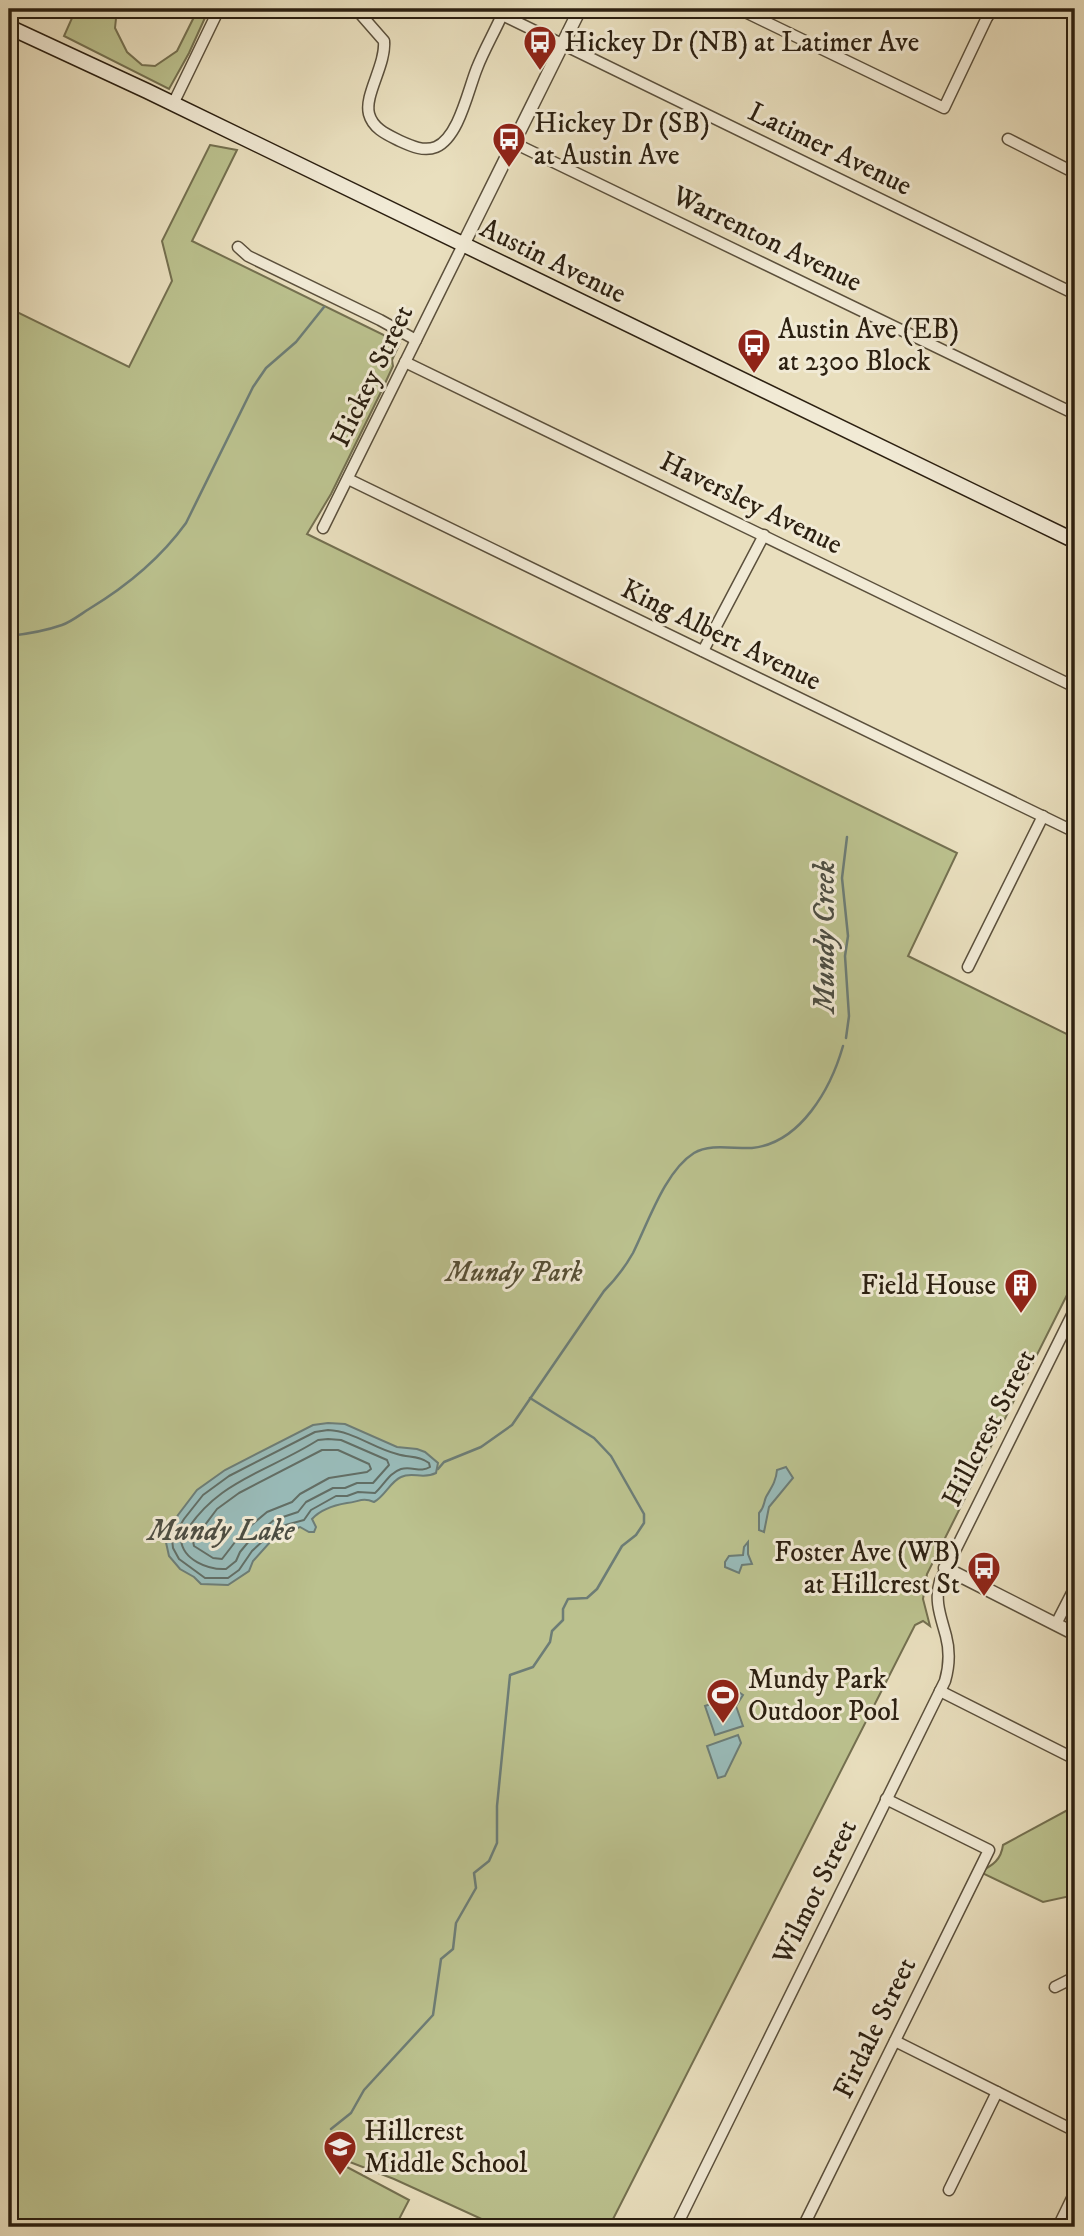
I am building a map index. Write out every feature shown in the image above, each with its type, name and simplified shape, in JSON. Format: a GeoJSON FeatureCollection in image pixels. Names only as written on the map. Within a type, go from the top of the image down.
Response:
{"type":"FeatureCollection","features":[{"type":"Feature","properties":{"kind":"main road","name":"Austin Avenue"},"geometry":{"type":"LineString","coordinates":[[9,27],[1075,541]]}},
{"type":"Feature","properties":{"kind":"street"},"geometry":{"type":"LineString","coordinates":[[173,104],[219,9]]}},
{"type":"Feature","properties":{"kind":"street"},"geometry":{"type":"LineString","coordinates":[[356,9],[384,41],[384,58],[369,107],[371,118],[384,133],[424,149],[438,146],[449,136],[502,15]]}},
{"type":"Feature","properties":{"kind":"street","name":"Latimer Avenue"},"geometry":{"type":"LineString","coordinates":[[490,9],[1075,294]]}},
{"type":"Feature","properties":{"kind":"street"},"geometry":{"type":"LineString","coordinates":[[463,245],[580,9]]}},
{"type":"Feature","properties":{"kind":"street"},"geometry":{"type":"LineString","coordinates":[[739,9],[944,108],[990,12],[974,9]]}},
{"type":"Feature","properties":{"kind":"street"},"geometry":{"type":"LineString","coordinates":[[1008,139],[1075,173]]}},
{"type":"Feature","properties":{"kind":"street","name":"Warrenton Avenue"},"geometry":{"type":"LineString","coordinates":[[514,143],[1075,414]]}},
{"type":"Feature","properties":{"kind":"street","name":"Hickey Street"},"geometry":{"type":"LineString","coordinates":[[323,528],[463,245]]}},
{"type":"Feature","properties":{"kind":"street"},"geometry":{"type":"LineString","coordinates":[[238,247],[248,256],[416,340]]}},
{"type":"Feature","properties":{"kind":"street","name":"Haversley Avenue"},"geometry":{"type":"LineString","coordinates":[[405,362],[1075,687]]}},
{"type":"Feature","properties":{"kind":"street","name":"King Albert Avenue"},"geometry":{"type":"LineString","coordinates":[[348,479],[1075,832]]}},
{"type":"Feature","properties":{"kind":"street"},"geometry":{"type":"LineString","coordinates":[[703,651],[764,534]]}},
{"type":"Feature","properties":{"kind":"street"},"geometry":{"type":"LineString","coordinates":[[968,967],[1044,816]]}},
{"type":"Feature","properties":{"kind":"street","name":"Hillcrest Street"},"geometry":{"type":"LineString","coordinates":[[945,1568],[1075,1309]]}},
{"type":"Feature","properties":{"kind":"street"},"geometry":{"type":"LineString","coordinates":[[945,1568],[1075,1634]]}},
{"type":"Feature","properties":{"kind":"street","name":"Wilmot Street"},"geometry":{"type":"LineString","coordinates":[[676,2227],[940,1691],[946,1675],[948,1657],[947,1638],[937,1603],[938,1588],[945,1568]]}},
{"type":"Feature","properties":{"kind":"street"},"geometry":{"type":"LineString","coordinates":[[1056,1624],[1075,1587]]}},
{"type":"Feature","properties":{"kind":"street"},"geometry":{"type":"LineString","coordinates":[[940,1691],[1075,1759]]}},
{"type":"Feature","properties":{"kind":"street","name":"Firdale Street"},"geometry":{"type":"LineString","coordinates":[[803,2227],[989,1850],[886,1799]]}},
{"type":"Feature","properties":{"kind":"street"},"geometry":{"type":"LineString","coordinates":[[1055,1987],[1075,1977]]}},
{"type":"Feature","properties":{"kind":"street"},"geometry":{"type":"LineString","coordinates":[[895,2040],[1075,2131]]}},
{"type":"Feature","properties":{"kind":"street"},"geometry":{"type":"LineString","coordinates":[[949,2190],[997,2092]]}},
{"type":"Feature","properties":{"kind":"street"},"geometry":{"type":"LineString","coordinates":[[1058,2227],[1075,2192]]}},
{"type":"Feature","properties":{"kind":"green space"},"geometry":{"type":"Polygon","coordinates":[[[76,9],[117,9],[115,28],[127,52],[142,65],[155,66],[177,51],[198,9],[209,9],[169,89],[64,36],[76,9]]]}},
{"type":"Feature","properties":{"kind":"green space","name":"Mundy Park"},"geometry":{"type":"Polygon","coordinates":[[[210,145],[237,150],[192,241],[400,343],[382,390],[331,494],[307,534],[957,853],[908,956],[1075,1038],[1075,1279],[927,1574],[923,1599],[930,1626],[923,1621],[915,1625],[609,2227],[499,2227],[394,2179],[342,2159],[330,2158],[409,2200],[395,2227],[9,2227],[9,308],[129,367],[172,281],[162,241],[210,145]]]}},
{"type":"Feature","properties":{"kind":"green space"},"geometry":{"type":"Polygon","coordinates":[[[1075,1806],[1075,1895],[1043,1902],[980,1872],[996,1862],[1003,1845],[1075,1806]]]}},
{"type":"Feature","properties":{"kind":"water","name":"Mundy Lake"},"geometry":{"type":"Polygon","coordinates":[[[345,1424],[397,1447],[425,1452],[438,1463],[436,1473],[401,1477],[374,1502],[360,1500],[324,1510],[312,1519],[316,1527],[314,1532],[300,1527],[281,1534],[253,1561],[249,1571],[228,1585],[201,1584],[180,1569],[169,1556],[165,1538],[197,1490],[225,1470],[313,1425],[345,1424]]]}},
{"type":"Feature","properties":{"kind":"water"},"geometry":{"type":"Polygon","coordinates":[[[786,1467],[793,1478],[769,1507],[764,1532],[759,1530],[759,1513],[777,1470],[786,1467]]]}},
{"type":"Feature","properties":{"kind":"water"},"geometry":{"type":"Polygon","coordinates":[[[748,1542],[748,1554],[752,1564],[742,1565],[739,1573],[725,1567],[729,1556],[743,1555],[748,1542]]]}},
{"type":"Feature","properties":{"kind":"water"},"geometry":{"type":"Polygon","coordinates":[[[733,1688],[743,1695],[736,1706],[743,1726],[715,1735],[705,1706],[726,1699],[733,1688]]]}},
{"type":"Feature","properties":{"kind":"water"},"geometry":{"type":"Polygon","coordinates":[[[738,1735],[741,1743],[725,1776],[718,1778],[707,1746],[738,1735]]]}},
{"type":"Feature","properties":{"kind":"waterway"},"geometry":{"type":"LineString","coordinates":[[9,636],[43,631],[69,622],[130,581],[154,560],[186,523],[253,387],[266,368],[296,342],[324,307]]}},
{"type":"Feature","properties":{"kind":"waterway","name":"Mundy Creek"},"geometry":{"type":"LineString","coordinates":[[846,1038],[849,1016],[845,956],[848,936],[842,878],[847,837]]}},
{"type":"Feature","properties":{"kind":"waterway","name":"Mundy Creek"},"geometry":{"type":"LineString","coordinates":[[438,1469],[444,1462],[481,1447],[512,1425],[604,1291],[627,1263],[666,1185],[684,1161],[707,1148],[752,1148],[785,1136],[799,1125],[822,1095],[843,1046]]}},
{"type":"Feature","properties":{"kind":"waterway"},"geometry":{"type":"LineString","coordinates":[[331,2129],[351,2113],[364,2090],[433,2015],[441,1959],[453,1949],[456,1923],[476,1888],[474,1873],[489,1861],[497,1843],[497,1806],[510,1675],[533,1667],[550,1642],[552,1631],[563,1620],[563,1609],[568,1599],[587,1598],[597,1589],[622,1546],[636,1535],[644,1523],[644,1514],[611,1456],[594,1438],[530,1398]]}},
{"type":"Feature","properties":{"kind":"place","name":"Hickey Dr (NB) at Latimer Ave"},"geometry":{"type":"Point","coordinates":[540,72]}},
{"type":"Feature","properties":{"kind":"place","name":"Hickey Dr (SB) at Austin Ave"},"geometry":{"type":"Point","coordinates":[509,169]}},
{"type":"Feature","properties":{"kind":"place","name":"Austin Ave (EB) at 2300 Block"},"geometry":{"type":"Point","coordinates":[754,375]}},
{"type":"Feature","properties":{"kind":"place","name":"Field House"},"geometry":{"type":"Point","coordinates":[1021,1315]}},
{"type":"Feature","properties":{"kind":"place","name":"Foster Ave (WB) at Hillcrest St"},"geometry":{"type":"Point","coordinates":[984,1598]}},
{"type":"Feature","properties":{"kind":"place","name":"Mundy Park Outdoor Pool"},"geometry":{"type":"Point","coordinates":[723,1725]}},
{"type":"Feature","properties":{"kind":"place","name":"Hillcrest Middle School"},"geometry":{"type":"Point","coordinates":[340,2177]}}]}
